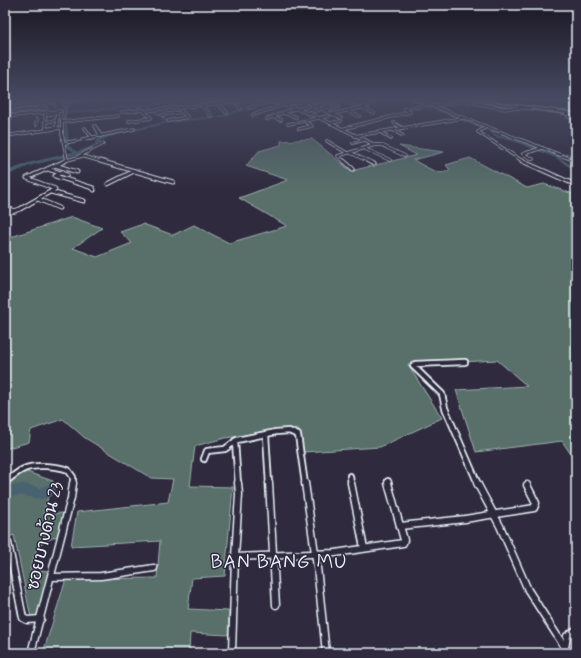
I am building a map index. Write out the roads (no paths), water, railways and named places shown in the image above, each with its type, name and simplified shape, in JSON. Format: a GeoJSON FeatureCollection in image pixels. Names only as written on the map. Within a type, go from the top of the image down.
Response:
{"type":"FeatureCollection","features":[{"type":"Feature","properties":{"kind":"street"},"geometry":{"type":"LineString","coordinates":[[6,136],[46,130]]}},
{"type":"Feature","properties":{"kind":"street"},"geometry":{"type":"LineString","coordinates":[[62,130],[66,143],[67,158]]}},
{"type":"Feature","properties":{"kind":"street"},"geometry":{"type":"LineString","coordinates":[[86,130],[92,138]]}},
{"type":"Feature","properties":{"kind":"street"},"geometry":{"type":"LineString","coordinates":[[97,130],[101,136]]}},
{"type":"Feature","properties":{"kind":"street"},"geometry":{"type":"LineString","coordinates":[[66,143],[127,130]]}},
{"type":"Feature","properties":{"kind":"street"},"geometry":{"type":"LineString","coordinates":[[343,130],[374,145]]}},
{"type":"Feature","properties":{"kind":"street"},"geometry":{"type":"LineString","coordinates":[[355,136],[386,130]]}},
{"type":"Feature","properties":{"kind":"street"},"geometry":{"type":"LineString","coordinates":[[394,130],[403,136]]}},
{"type":"Feature","properties":{"kind":"street"},"geometry":{"type":"LineString","coordinates":[[481,130],[478,132],[526,164],[575,184]]}},
{"type":"Feature","properties":{"kind":"street"},"geometry":{"type":"LineString","coordinates":[[491,130],[576,161]]}},
{"type":"Feature","properties":{"kind":"street"},"geometry":{"type":"LineString","coordinates":[[379,131],[390,139]]}},
{"type":"Feature","properties":{"kind":"street"},"geometry":{"type":"LineString","coordinates":[[326,140],[347,153]]}},
{"type":"Feature","properties":{"kind":"street"},"geometry":{"type":"LineString","coordinates":[[353,144],[364,140]]}},
{"type":"Feature","properties":{"kind":"street"},"geometry":{"type":"LineString","coordinates":[[5,214],[15,211],[54,190],[54,188],[27,180],[30,176],[55,166],[67,158],[79,156],[104,144]]}},
{"type":"Feature","properties":{"kind":"street"},"geometry":{"type":"LineString","coordinates":[[353,169],[337,157],[374,145],[381,145],[405,156]]}},
{"type":"Feature","properties":{"kind":"street"},"geometry":{"type":"LineString","coordinates":[[365,149],[390,160]]}},
{"type":"Feature","properties":{"kind":"street"},"geometry":{"type":"LineString","coordinates":[[533,159],[523,154],[541,149]]}},
{"type":"Feature","properties":{"kind":"street"},"geometry":{"type":"LineString","coordinates":[[351,152],[374,164]]}},
{"type":"Feature","properties":{"kind":"street"},"geometry":{"type":"LineString","coordinates":[[79,156],[173,182]]}},
{"type":"Feature","properties":{"kind":"street"},"geometry":{"type":"LineString","coordinates":[[55,166],[77,172]]}},
{"type":"Feature","properties":{"kind":"street"},"geometry":{"type":"LineString","coordinates":[[47,169],[67,175]]}},
{"type":"Feature","properties":{"kind":"street"},"geometry":{"type":"LineString","coordinates":[[108,184],[134,171]]}},
{"type":"Feature","properties":{"kind":"street"},"geometry":{"type":"LineString","coordinates":[[60,173],[55,176],[93,188],[94,190]]}},
{"type":"Feature","properties":{"kind":"street"},"geometry":{"type":"LineString","coordinates":[[51,192],[84,201]]}},
{"type":"Feature","properties":{"kind":"street"},"geometry":{"type":"LineString","coordinates":[[38,199],[59,208]]}},
{"type":"Feature","properties":{"kind":"street"},"geometry":{"type":"LineString","coordinates":[[5,207],[15,211]]}},
{"type":"Feature","properties":{"kind":"street"},"geometry":{"type":"LineString","coordinates":[[465,362],[415,364],[413,366],[442,394],[445,408],[462,450],[467,457],[474,476],[500,526],[528,590],[566,650]]}},
{"type":"Feature","properties":{"kind":"street"},"geometry":{"type":"LineString","coordinates":[[204,459],[207,451],[225,449],[235,441],[246,438],[289,431],[298,435],[317,554],[326,653]]}},
{"type":"Feature","properties":{"kind":"street"},"geometry":{"type":"LineString","coordinates":[[266,435],[276,604]]}},
{"type":"Feature","properties":{"kind":"street"},"geometry":{"type":"LineString","coordinates":[[232,653],[238,494],[235,441]]}},
{"type":"Feature","properties":{"kind":"street","name":"ซอยบางด้วน 23"},"geometry":{"type":"LineString","coordinates":[[5,482],[28,467],[64,467],[71,472],[74,485],[41,619],[31,653]]}},
{"type":"Feature","properties":{"kind":"street"},"geometry":{"type":"LineString","coordinates":[[350,476],[364,548]]}},
{"type":"Feature","properties":{"kind":"street"},"geometry":{"type":"LineString","coordinates":[[235,557],[330,554],[403,543],[404,540],[388,481]]}},
{"type":"Feature","properties":{"kind":"street"},"geometry":{"type":"LineString","coordinates":[[400,526],[493,514],[535,506],[535,498],[527,485]]}},
{"type":"Feature","properties":{"kind":"street"},"geometry":{"type":"LineString","coordinates":[[8,543],[23,618],[27,620],[41,619]]}},
{"type":"Feature","properties":{"kind":"street"},"geometry":{"type":"LineString","coordinates":[[51,577],[101,576],[154,568]]}},
{"type":"Feature","properties":{"kind":"street"},"geometry":{"type":"LineString","coordinates":[[566,650],[567,636],[576,630]]}},
{"type":"Feature","properties":{"kind":"waterway"},"geometry":{"type":"LineString","coordinates":[[66,130],[67,146],[77,153],[95,146],[99,140],[108,136],[135,130]]}},
{"type":"Feature","properties":{"kind":"waterway"},"geometry":{"type":"LineString","coordinates":[[488,130],[496,136],[517,141],[557,157],[570,166],[576,166]]}},
{"type":"Feature","properties":{"kind":"waterway"},"geometry":{"type":"LineString","coordinates":[[5,174],[30,164],[77,153]]}},
{"type":"Feature","properties":{"kind":"waterway"},"geometry":{"type":"LineString","coordinates":[[557,156],[576,153]]}},
{"type":"Feature","properties":{"kind":"waterway"},"geometry":{"type":"LineString","coordinates":[[5,492],[23,490],[42,494],[49,490]]}},
{"type":"Feature","properties":{"kind":"district","name":"BAN BANG MU"},"geometry":{"type":"Point","coordinates":[279,562]}}]}
